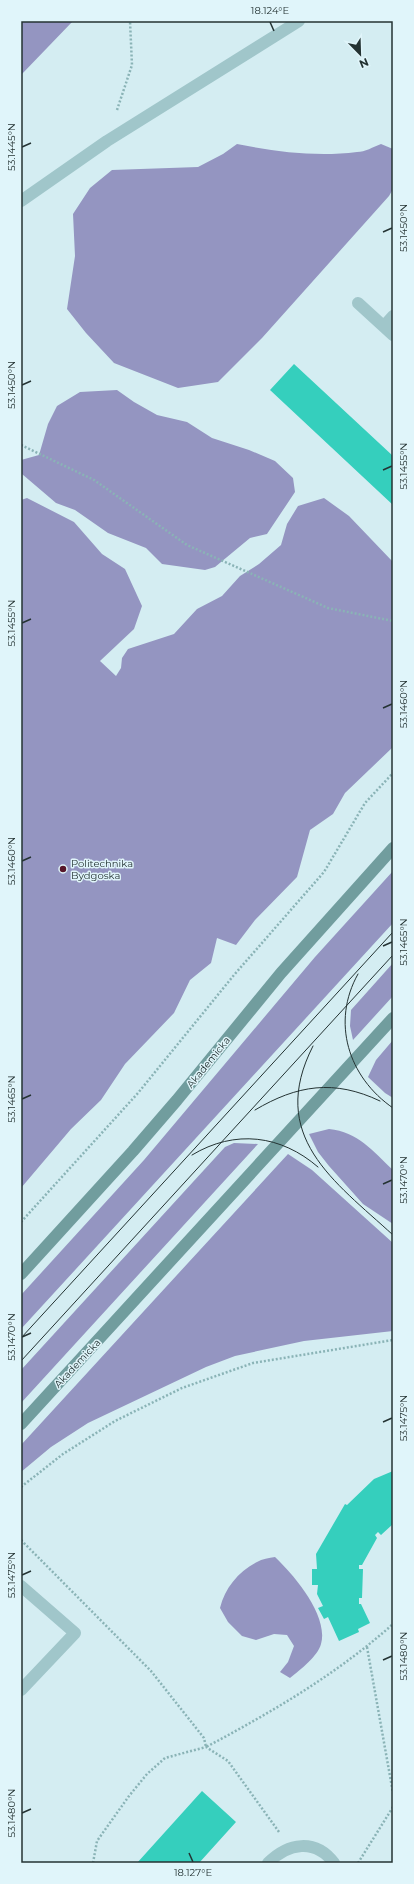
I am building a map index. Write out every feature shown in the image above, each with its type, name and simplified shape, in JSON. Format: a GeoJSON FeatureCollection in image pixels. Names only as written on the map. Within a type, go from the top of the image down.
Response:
{"type":"FeatureCollection","features":[{"type":"Feature","properties":{"kind":"street"},"geometry":{"type":"LineString","coordinates":[[21,201],[107,141],[299,21]]}},
{"type":"Feature","properties":{"kind":"street"},"geometry":{"type":"LineString","coordinates":[[358,303],[393,335]]}},
{"type":"Feature","properties":{"kind":"street"},"geometry":{"type":"LineString","coordinates":[[384,326],[393,316]]}},
{"type":"Feature","properties":{"kind":"street","name":"Akademicka"},"geometry":{"type":"LineString","coordinates":[[21,1274],[133,1151],[177,1100],[281,973],[393,848]]}},
{"type":"Feature","properties":{"kind":"street","name":"Akademicka"},"geometry":{"type":"LineString","coordinates":[[21,1424],[393,1018]]}},
{"type":"Feature","properties":{"kind":"street"},"geometry":{"type":"LineString","coordinates":[[21,1586],[75,1633],[21,1690]]}},
{"type":"Feature","properties":{"kind":"street"},"geometry":{"type":"LineString","coordinates":[[268,1863],[278,1853],[290,1847],[298,1846],[312,1847],[329,1857],[334,1863]]}},
{"type":"Feature","properties":{"kind":"path"},"geometry":{"type":"LineString","coordinates":[[107,141],[132,65],[130,21]]}},
{"type":"Feature","properties":{"kind":"path"},"geometry":{"type":"LineString","coordinates":[[21,445],[94,480],[187,545],[328,608],[393,620]]}},
{"type":"Feature","properties":{"kind":"path"},"geometry":{"type":"LineString","coordinates":[[21,1222],[138,1093],[234,975],[324,872],[365,803],[393,773]]}},
{"type":"Feature","properties":{"kind":"path"},"geometry":{"type":"LineString","coordinates":[[21,1487],[63,1454],[114,1421],[182,1388],[253,1363],[393,1340]]}},
{"type":"Feature","properties":{"kind":"path"},"geometry":{"type":"LineString","coordinates":[[21,1540],[151,1670],[204,1738],[206,1747],[228,1761],[290,1847]]}},
{"type":"Feature","properties":{"kind":"path"},"geometry":{"type":"LineString","coordinates":[[93,1863],[97,1841],[121,1806],[147,1774],[165,1758],[206,1747],[261,1717],[368,1647],[393,1624]]}},
{"type":"Feature","properties":{"kind":"path"},"geometry":{"type":"LineString","coordinates":[[368,1647],[393,1793]]}},
{"type":"Feature","properties":{"kind":"path"},"geometry":{"type":"LineString","coordinates":[[358,1863],[393,1807]]}},
{"type":"Feature","properties":{"kind":"shaded area"},"geometry":{"type":"Polygon","coordinates":[[[21,21],[73,21],[21,75],[21,21]]]}},
{"type":"Feature","properties":{"kind":"shaded area"},"geometry":{"type":"Polygon","coordinates":[[[237,144],[297,153],[327,154],[360,152],[381,144],[393,149],[393,189],[389,196],[262,338],[218,382],[178,388],[114,363],[86,333],[67,309],[75,256],[73,214],[90,188],[112,170],[198,167],[223,154],[237,144]]]}},
{"type":"Feature","properties":{"kind":"shaded area"},"geometry":{"type":"Polygon","coordinates":[[[117,390],[157,415],[187,422],[212,438],[249,450],[275,461],[293,478],[295,492],[267,534],[250,538],[215,567],[205,570],[162,564],[146,548],[108,533],[75,510],[56,503],[22,474],[21,460],[39,455],[48,424],[57,406],[80,392],[117,390]]]}},
{"type":"Feature","properties":{"kind":"shaded area"},"geometry":{"type":"Polygon","coordinates":[[[27,498],[74,522],[102,554],[125,569],[142,606],[134,629],[100,661],[116,676],[121,668],[122,658],[128,649],[174,634],[197,609],[222,596],[240,576],[259,564],[281,545],[287,524],[298,506],[324,498],[349,516],[393,562],[393,747],[345,793],[333,814],[310,830],[297,877],[255,920],[236,945],[217,938],[211,963],[190,980],[174,1013],[125,1064],[101,1100],[71,1129],[21,1188],[21,500],[27,498]]]}},
{"type":"Feature","properties":{"kind":"shaded area"},"geometry":{"type":"Polygon","coordinates":[[[393,871],[393,923],[21,1329],[21,1295],[144,1160],[315,957],[393,871]]]}},
{"type":"Feature","properties":{"kind":"shaded area"},"geometry":{"type":"Polygon","coordinates":[[[393,963],[393,996],[353,1040],[350,1026],[351,1010],[393,963]]]}},
{"type":"Feature","properties":{"kind":"shaded area"},"geometry":{"type":"Polygon","coordinates":[[[393,1040],[393,1098],[385,1093],[368,1077],[376,1060],[393,1040]]]}},
{"type":"Feature","properties":{"kind":"shaded area"},"geometry":{"type":"Polygon","coordinates":[[[329,1129],[357,1138],[372,1149],[393,1170],[393,1224],[363,1204],[318,1152],[309,1134],[329,1129]]]}},
{"type":"Feature","properties":{"kind":"shaded area"},"geometry":{"type":"Polygon","coordinates":[[[234,1143],[258,1144],[21,1403],[21,1370],[225,1147],[234,1143]]]}},
{"type":"Feature","properties":{"kind":"shaded area"},"geometry":{"type":"Polygon","coordinates":[[[288,1154],[312,1170],[393,1243],[393,1331],[304,1341],[235,1356],[206,1367],[88,1423],[51,1447],[21,1472],[21,1445],[288,1154]]]}},
{"type":"Feature","properties":{"kind":"shaded area"},"geometry":{"type":"Polygon","coordinates":[[[275,1557],[291,1574],[308,1597],[320,1621],[322,1633],[319,1649],[308,1662],[290,1678],[280,1672],[288,1662],[294,1646],[287,1635],[274,1634],[256,1640],[242,1636],[228,1622],[220,1608],[225,1594],[238,1576],[259,1561],[275,1557]]]}},
{"type":"Feature","properties":{"kind":"building"},"geometry":{"type":"Polygon","coordinates":[[[294,364],[393,456],[393,505],[270,390],[294,364]]]}},
{"type":"Feature","properties":{"kind":"building"},"geometry":{"type":"Polygon","coordinates":[[[393,1471],[393,1524],[381,1535],[378,1532],[375,1535],[377,1538],[362,1565],[359,1565],[359,1569],[363,1569],[362,1598],[359,1598],[359,1604],[361,1604],[370,1623],[358,1629],[359,1632],[339,1641],[328,1617],[324,1619],[318,1608],[323,1606],[317,1594],[318,1585],[312,1585],[312,1569],[317,1569],[316,1554],[345,1504],[347,1505],[374,1479],[393,1471]]]}},
{"type":"Feature","properties":{"kind":"building"},"geometry":{"type":"Polygon","coordinates":[[[202,1791],[236,1822],[199,1863],[137,1863],[202,1791]]]}},
{"type":"Feature","properties":{"kind":"tram line"},"geometry":{"type":"LineString","coordinates":[[21,1338],[393,932]]}},
{"type":"Feature","properties":{"kind":"tram line"},"geometry":{"type":"LineString","coordinates":[[21,1361],[393,955]]}},
{"type":"Feature","properties":{"kind":"tram line"},"geometry":{"type":"LineString","coordinates":[[358,974],[350,992],[346,1011],[345,1029],[348,1047],[355,1065],[365,1081],[377,1095],[393,1108]]}},
{"type":"Feature","properties":{"kind":"tram line"},"geometry":{"type":"LineString","coordinates":[[313,1046],[301,1078],[298,1106],[303,1131],[314,1154],[330,1175],[349,1195],[393,1235]]}},
{"type":"Feature","properties":{"kind":"tram line"},"geometry":{"type":"LineString","coordinates":[[255,1110],[286,1095],[301,1090],[316,1088],[347,1090],[363,1094],[380,1101]]}},
{"type":"Feature","properties":{"kind":"tram line"},"geometry":{"type":"LineString","coordinates":[[192,1155],[225,1141],[257,1139],[273,1142],[289,1148],[304,1156],[318,1167]]}},
{"type":"Feature","properties":{"kind":"place","name":"Politechnika Bydgoska"},"geometry":{"type":"Point","coordinates":[63,869]}}]}
